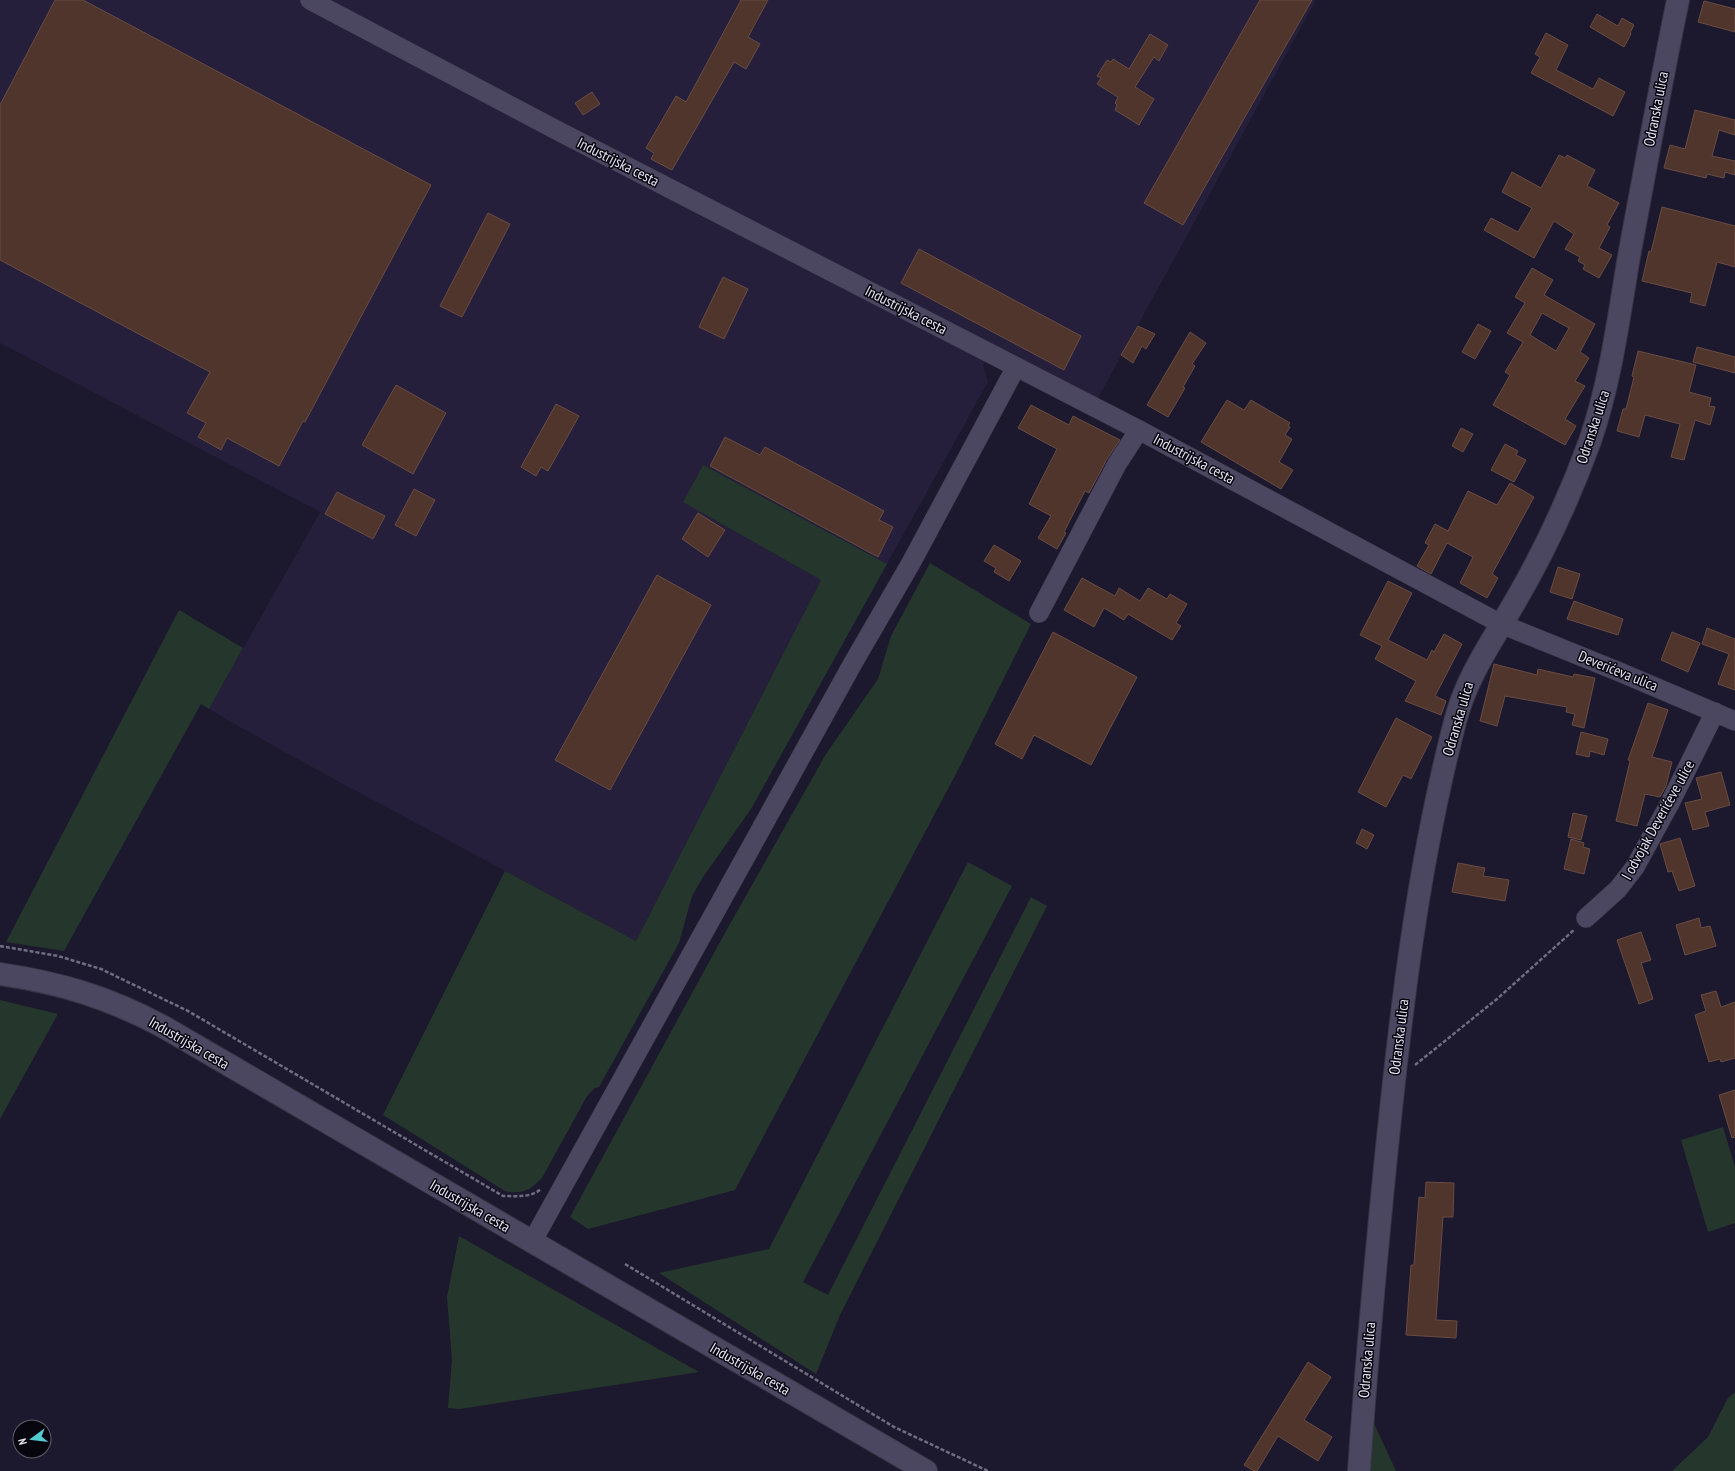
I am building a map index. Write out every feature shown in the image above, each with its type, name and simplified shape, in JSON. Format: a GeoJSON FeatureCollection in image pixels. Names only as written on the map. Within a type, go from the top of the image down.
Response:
{"type":"FeatureCollection","features":[{"type":"Feature","properties":{"kind":"main road","name":"Odranska ulica"},"geometry":{"type":"LineString","coordinates":[[1359,1471],[1366,1369],[1405,979],[1419,896],[1454,724],[1471,676],[1515,602],[1569,493],[1600,412],[1607,386],[1655,110],[1678,0]]}},
{"type":"Feature","properties":{"kind":"main road","name":"Industrijska cesta"},"geometry":{"type":"LineString","coordinates":[[0,974],[66,986],[102,998],[136,1013],[926,1471]]}},
{"type":"Feature","properties":{"kind":"street","name":"Industrijska cesta"},"geometry":{"type":"LineString","coordinates":[[310,0],[570,137],[1139,430],[1501,624]]}},
{"type":"Feature","properties":{"kind":"street"},"geometry":{"type":"LineString","coordinates":[[532,1242],[853,663],[911,563],[1016,367]]}},
{"type":"Feature","properties":{"kind":"street"},"geometry":{"type":"LineString","coordinates":[[1039,614],[1117,464],[1139,430]]}},
{"type":"Feature","properties":{"kind":"street","name":"Deverićeva ulica"},"geometry":{"type":"LineString","coordinates":[[1501,624],[1715,712],[1735,722]]}},
{"type":"Feature","properties":{"kind":"street","name":"I odvojak Deverićeve ulice"},"geometry":{"type":"LineString","coordinates":[[1586,918],[1618,889],[1635,867],[1670,803],[1715,712]]}},
{"type":"Feature","properties":{"kind":"path"},"geometry":{"type":"LineString","coordinates":[[1394,1082],[1446,1042],[1497,999],[1586,918]]}},
{"type":"Feature","properties":{"kind":"path"},"geometry":{"type":"LineString","coordinates":[[0,946],[58,956],[101,969],[188,1011],[503,1196],[525,1196],[538,1192],[543,1187]]}},
{"type":"Feature","properties":{"kind":"path"},"geometry":{"type":"LineString","coordinates":[[625,1264],[894,1427],[988,1471]]}},
{"type":"Feature","properties":{"kind":"shaded area"},"geometry":{"type":"Polygon","coordinates":[[[0,0],[1316,0],[1097,400],[995,345],[983,365],[988,382],[887,564],[703,465],[683,502],[821,580],[636,941],[321,772],[209,709],[320,512],[0,343],[0,0]]]}},
{"type":"Feature","properties":{"kind":"green space"},"geometry":{"type":"Polygon","coordinates":[[[703,465],[887,564],[751,809],[703,877],[692,896],[679,943],[599,1087],[595,1088],[587,1096],[542,1178],[534,1186],[521,1192],[505,1191],[383,1115],[505,871],[636,941],[821,580],[683,502],[703,465]]]}},
{"type":"Feature","properties":{"kind":"green space"},"geometry":{"type":"Polygon","coordinates":[[[930,563],[1031,624],[958,770],[735,1190],[588,1229],[570,1217],[721,940],[826,754],[878,679],[891,636],[930,563]]]}},
{"type":"Feature","properties":{"kind":"green space"},"geometry":{"type":"Polygon","coordinates":[[[179,610],[243,648],[209,709],[201,704],[64,951],[6,942],[179,610]]]}},
{"type":"Feature","properties":{"kind":"green space"},"geometry":{"type":"Polygon","coordinates":[[[968,862],[1012,886],[803,1282],[828,1295],[1031,897],[1047,906],[840,1315],[816,1374],[659,1273],[769,1249],[968,862]]]}},
{"type":"Feature","properties":{"kind":"green space"},"geometry":{"type":"Polygon","coordinates":[[[0,1000],[58,1014],[0,1119],[0,1000]]]}},
{"type":"Feature","properties":{"kind":"green space"},"geometry":{"type":"Polygon","coordinates":[[[1723,1127],[1735,1167],[1735,1223],[1708,1232],[1681,1140],[1723,1127]]]}},
{"type":"Feature","properties":{"kind":"green space"},"geometry":{"type":"Polygon","coordinates":[[[459,1236],[699,1372],[460,1409],[448,1408],[452,1360],[447,1297],[459,1236]]]}},
{"type":"Feature","properties":{"kind":"green space"},"geometry":{"type":"Polygon","coordinates":[[[1735,1392],[1735,1471],[1672,1471],[1708,1437],[1728,1398],[1735,1392]]]}},
{"type":"Feature","properties":{"kind":"green space"},"geometry":{"type":"Polygon","coordinates":[[[1373,1421],[1396,1471],[1370,1471],[1373,1421]]]}},
{"type":"Feature","properties":{"kind":"building"},"geometry":{"type":"Polygon","coordinates":[[[55,0],[83,0],[431,185],[305,422],[303,421],[279,466],[227,438],[221,450],[198,437],[206,423],[187,413],[210,372],[0,260],[0,105],[55,0]]]}},
{"type":"Feature","properties":{"kind":"building"},"geometry":{"type":"Polygon","coordinates":[[[741,0],[768,0],[748,37],[760,44],[746,69],[734,62],[672,170],[651,159],[654,153],[646,148],[676,96],[686,102],[741,0]]]}},
{"type":"Feature","properties":{"kind":"building"},"geometry":{"type":"Polygon","coordinates":[[[1260,0],[1312,0],[1183,225],[1144,203],[1260,0]]]}},
{"type":"Feature","properties":{"kind":"building"},"geometry":{"type":"Polygon","coordinates":[[[1704,1],[1735,9],[1735,32],[1698,22],[1704,1]]]}},
{"type":"Feature","properties":{"kind":"building"},"geometry":{"type":"Polygon","coordinates":[[[1597,14],[1618,26],[1622,18],[1634,25],[1624,47],[1590,27],[1597,14]]]}},
{"type":"Feature","properties":{"kind":"building"},"geometry":{"type":"Polygon","coordinates":[[[1546,33],[1568,45],[1556,70],[1593,89],[1599,78],[1625,92],[1613,116],[1531,73],[1540,57],[1535,54],[1546,33]]]}},
{"type":"Feature","properties":{"kind":"building"},"geometry":{"type":"Polygon","coordinates":[[[1150,34],[1168,45],[1159,61],[1154,57],[1135,87],[1154,99],[1139,125],[1115,110],[1117,105],[1115,103],[1118,97],[1097,84],[1101,78],[1097,76],[1107,60],[1111,62],[1113,59],[1129,69],[1150,34]]]}},
{"type":"Feature","properties":{"kind":"building"},"geometry":{"type":"Polygon","coordinates":[[[592,92],[600,104],[583,115],[575,103],[592,92]]]}},
{"type":"Feature","properties":{"kind":"building"},"geometry":{"type":"Polygon","coordinates":[[[1695,110],[1735,120],[1735,135],[1719,130],[1712,156],[1735,161],[1735,175],[1725,172],[1724,178],[1707,174],[1706,178],[1664,168],[1670,145],[1685,149],[1695,110]]]}},
{"type":"Feature","properties":{"kind":"building"},"geometry":{"type":"Polygon","coordinates":[[[1559,155],[1565,158],[1567,155],[1595,170],[1587,186],[1619,203],[1607,225],[1610,227],[1599,248],[1612,255],[1599,278],[1583,269],[1585,265],[1578,261],[1580,257],[1565,249],[1574,234],[1554,221],[1534,258],[1484,230],[1491,218],[1518,232],[1532,208],[1502,192],[1512,172],[1541,188],[1559,155]]]}},
{"type":"Feature","properties":{"kind":"building"},"geometry":{"type":"Polygon","coordinates":[[[1662,207],[1735,226],[1735,267],[1717,262],[1705,306],[1690,302],[1692,293],[1642,281],[1662,207]]]}},
{"type":"Feature","properties":{"kind":"building"},"geometry":{"type":"Polygon","coordinates":[[[488,213],[510,224],[462,317],[440,306],[488,213]]]}},
{"type":"Feature","properties":{"kind":"building"},"geometry":{"type":"Polygon","coordinates":[[[919,249],[1081,336],[1064,370],[901,283],[919,249]]]}},
{"type":"Feature","properties":{"kind":"building"},"geometry":{"type":"Polygon","coordinates":[[[1532,268],[1553,280],[1544,295],[1595,324],[1580,352],[1589,358],[1575,381],[1585,386],[1565,419],[1576,426],[1565,445],[1493,405],[1510,375],[1505,372],[1523,342],[1507,333],[1525,303],[1515,297],[1532,268]],[[1542,313],[1530,335],[1556,351],[1569,328],[1542,313]]]}},
{"type":"Feature","properties":{"kind":"building"},"geometry":{"type":"Polygon","coordinates":[[[723,277],[748,289],[724,339],[699,327],[723,277]]]}},
{"type":"Feature","properties":{"kind":"building"},"geometry":{"type":"Polygon","coordinates":[[[1478,324],[1491,331],[1475,359],[1462,352],[1478,324]]]}},
{"type":"Feature","properties":{"kind":"building"},"geometry":{"type":"Polygon","coordinates":[[[1138,326],[1155,334],[1146,349],[1142,346],[1133,363],[1121,355],[1138,326]]]}},
{"type":"Feature","properties":{"kind":"building"},"geometry":{"type":"Polygon","coordinates":[[[1190,332],[1206,343],[1192,364],[1195,366],[1183,387],[1185,388],[1168,417],[1147,405],[1190,332]]]}},
{"type":"Feature","properties":{"kind":"building"},"geometry":{"type":"Polygon","coordinates":[[[1697,347],[1735,357],[1735,373],[1693,362],[1697,347]]]}},
{"type":"Feature","properties":{"kind":"building"},"geometry":{"type":"Polygon","coordinates":[[[1638,351],[1696,365],[1689,392],[1711,398],[1709,406],[1715,407],[1710,425],[1695,420],[1684,460],[1671,457],[1680,424],[1645,415],[1639,437],[1617,431],[1623,409],[1626,409],[1634,377],[1632,376],[1638,351]]]}},
{"type":"Feature","properties":{"kind":"building"},"geometry":{"type":"Polygon","coordinates":[[[396,385],[446,413],[413,474],[362,445],[396,385]]]}},
{"type":"Feature","properties":{"kind":"building"},"geometry":{"type":"Polygon","coordinates":[[[1227,400],[1244,410],[1251,400],[1290,423],[1288,426],[1290,427],[1285,435],[1292,439],[1279,462],[1293,470],[1281,489],[1201,442],[1227,400]]]}},
{"type":"Feature","properties":{"kind":"building"},"geometry":{"type":"Polygon","coordinates":[[[556,404],[579,416],[548,471],[541,467],[536,476],[521,467],[556,404]]]}},
{"type":"Feature","properties":{"kind":"building"},"geometry":{"type":"Polygon","coordinates":[[[1031,405],[1069,425],[1073,416],[1120,440],[1107,459],[1089,493],[1085,491],[1057,549],[1038,538],[1051,516],[1029,504],[1057,449],[1018,428],[1031,405]]]}},
{"type":"Feature","properties":{"kind":"building"},"geometry":{"type":"Polygon","coordinates":[[[1461,428],[1473,434],[1463,452],[1452,446],[1461,428]]]}},
{"type":"Feature","properties":{"kind":"building"},"geometry":{"type":"Polygon","coordinates":[[[725,437],[760,455],[765,447],[884,511],[879,520],[893,527],[878,557],[710,466],[725,437]]]}},
{"type":"Feature","properties":{"kind":"building"},"geometry":{"type":"Polygon","coordinates":[[[1505,444],[1518,451],[1516,455],[1526,460],[1514,482],[1491,470],[1505,444]]]}},
{"type":"Feature","properties":{"kind":"building"},"geometry":{"type":"Polygon","coordinates":[[[1510,483],[1534,497],[1492,574],[1498,578],[1487,598],[1460,583],[1473,557],[1447,543],[1431,574],[1417,566],[1429,545],[1425,543],[1435,524],[1448,531],[1468,491],[1497,505],[1510,483]]]}},
{"type":"Feature","properties":{"kind":"building"},"geometry":{"type":"Polygon","coordinates":[[[414,489],[435,500],[416,536],[395,525],[414,489]]]}},
{"type":"Feature","properties":{"kind":"building"},"geometry":{"type":"Polygon","coordinates":[[[337,492],[385,516],[373,539],[325,514],[337,492]]]}},
{"type":"Feature","properties":{"kind":"building"},"geometry":{"type":"Polygon","coordinates":[[[698,513],[725,530],[708,557],[682,539],[698,513]]]}},
{"type":"Feature","properties":{"kind":"building"},"geometry":{"type":"Polygon","coordinates":[[[994,545],[1021,561],[1009,581],[994,572],[996,568],[984,561],[994,545]]]}},
{"type":"Feature","properties":{"kind":"building"},"geometry":{"type":"Polygon","coordinates":[[[1558,567],[1580,574],[1572,599],[1550,592],[1558,567]]]}},
{"type":"Feature","properties":{"kind":"building"},"geometry":{"type":"Polygon","coordinates":[[[657,575],[711,605],[610,790],[555,760],[657,575]]]}},
{"type":"Feature","properties":{"kind":"building"},"geometry":{"type":"Polygon","coordinates":[[[1082,578],[1115,596],[1119,588],[1140,601],[1148,588],[1167,599],[1170,594],[1187,604],[1176,623],[1181,626],[1172,640],[1128,614],[1124,620],[1104,608],[1094,627],[1064,610],[1082,578]]]}},
{"type":"Feature","properties":{"kind":"building"},"geometry":{"type":"Polygon","coordinates":[[[1388,581],[1412,593],[1388,640],[1427,660],[1432,650],[1434,652],[1444,634],[1462,644],[1435,696],[1446,701],[1441,715],[1405,701],[1416,681],[1375,659],[1382,646],[1360,635],[1388,581]]]}},
{"type":"Feature","properties":{"kind":"building"},"geometry":{"type":"Polygon","coordinates":[[[1574,601],[1623,619],[1618,635],[1567,619],[1574,601]]]}},
{"type":"Feature","properties":{"kind":"building"},"geometry":{"type":"Polygon","coordinates":[[[1707,628],[1735,639],[1735,690],[1718,684],[1729,654],[1702,644],[1707,628]]]}},
{"type":"Feature","properties":{"kind":"building"},"geometry":{"type":"Polygon","coordinates":[[[1053,632],[1137,677],[1091,765],[1034,735],[1022,759],[995,744],[1053,632]]]}},
{"type":"Feature","properties":{"kind":"building"},"geometry":{"type":"Polygon","coordinates":[[[1672,632],[1700,643],[1688,672],[1661,660],[1672,632]]]}},
{"type":"Feature","properties":{"kind":"building"},"geometry":{"type":"Polygon","coordinates":[[[1494,664],[1537,675],[1538,669],[1573,677],[1574,674],[1595,678],[1584,728],[1572,725],[1575,714],[1566,712],[1567,707],[1505,696],[1497,726],[1480,721],[1494,664]]]}},
{"type":"Feature","properties":{"kind":"building"},"geometry":{"type":"Polygon","coordinates":[[[1648,703],[1668,710],[1652,757],[1672,762],[1666,786],[1660,797],[1645,794],[1637,826],[1616,821],[1630,761],[1628,760],[1648,703]]]}},
{"type":"Feature","properties":{"kind":"building"},"geometry":{"type":"Polygon","coordinates":[[[1396,718],[1432,737],[1411,779],[1403,775],[1386,807],[1358,792],[1396,718]]]}},
{"type":"Feature","properties":{"kind":"building"},"geometry":{"type":"Polygon","coordinates":[[[1581,732],[1608,739],[1604,755],[1590,751],[1589,757],[1576,754],[1581,732]]]}},
{"type":"Feature","properties":{"kind":"building"},"geometry":{"type":"Polygon","coordinates":[[[1721,772],[1730,805],[1705,812],[1709,826],[1693,830],[1685,803],[1702,799],[1696,778],[1721,772]]]}},
{"type":"Feature","properties":{"kind":"building"},"geometry":{"type":"Polygon","coordinates":[[[1573,813],[1587,816],[1581,840],[1568,837],[1573,813]]]}},
{"type":"Feature","properties":{"kind":"building"},"geometry":{"type":"Polygon","coordinates":[[[1362,829],[1374,835],[1367,849],[1356,843],[1362,829]]]}},
{"type":"Feature","properties":{"kind":"building"},"geometry":{"type":"Polygon","coordinates":[[[1680,838],[1695,886],[1679,891],[1672,871],[1668,872],[1660,844],[1680,838]]]}},
{"type":"Feature","properties":{"kind":"building"},"geometry":{"type":"Polygon","coordinates":[[[1571,839],[1584,843],[1583,847],[1590,849],[1584,874],[1564,869],[1571,839]]]}},
{"type":"Feature","properties":{"kind":"building"},"geometry":{"type":"Polygon","coordinates":[[[1458,863],[1485,868],[1483,876],[1509,880],[1505,901],[1452,892],[1458,863]]]}},
{"type":"Feature","properties":{"kind":"building"},"geometry":{"type":"Polygon","coordinates":[[[1699,918],[1701,928],[1710,926],[1716,946],[1685,955],[1676,925],[1699,918]]]}},
{"type":"Feature","properties":{"kind":"building"},"geometry":{"type":"Polygon","coordinates":[[[1641,932],[1651,960],[1641,963],[1653,999],[1639,1004],[1617,940],[1641,932]]]}},
{"type":"Feature","properties":{"kind":"building"},"geometry":{"type":"Polygon","coordinates":[[[1716,991],[1721,1007],[1735,1002],[1735,1058],[1721,1062],[1720,1059],[1709,1062],[1695,1015],[1706,1011],[1701,995],[1716,991]]]}},
{"type":"Feature","properties":{"kind":"building"},"geometry":{"type":"Polygon","coordinates":[[[1735,1090],[1735,1137],[1732,1138],[1719,1095],[1735,1090]]]}},
{"type":"Feature","properties":{"kind":"building"},"geometry":{"type":"Polygon","coordinates":[[[1426,1182],[1454,1183],[1453,1217],[1443,1217],[1436,1320],[1457,1321],[1456,1338],[1406,1335],[1411,1265],[1414,1265],[1419,1197],[1425,1198],[1426,1182]]]}},
{"type":"Feature","properties":{"kind":"building"},"geometry":{"type":"Polygon","coordinates":[[[1308,1362],[1331,1377],[1304,1420],[1332,1437],[1318,1461],[1278,1436],[1257,1471],[1254,1471],[1244,1465],[1308,1362]]]}}]}
